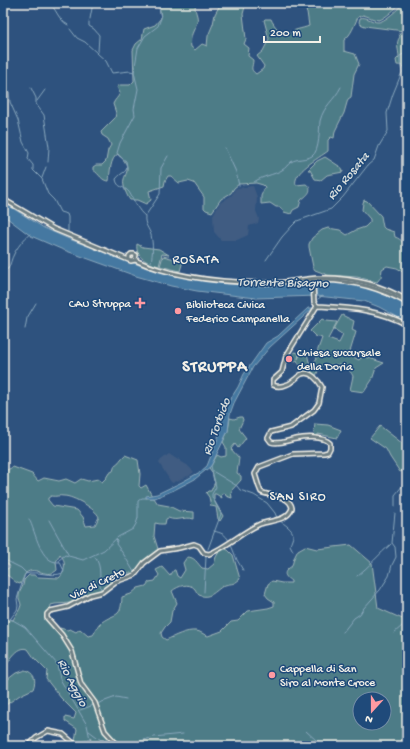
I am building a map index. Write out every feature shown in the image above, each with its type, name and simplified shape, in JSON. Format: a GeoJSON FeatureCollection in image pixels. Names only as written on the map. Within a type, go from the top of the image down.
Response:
{"type":"FeatureCollection","features":[{"type":"Feature","properties":{"kind":"main road"},"geometry":{"type":"LineString","coordinates":[[3,200],[51,228],[124,258],[129,258],[132,261],[136,259]]}},
{"type":"Feature","properties":{"kind":"main road"},"geometry":{"type":"LineString","coordinates":[[129,258],[131,254],[134,254],[136,259],[152,267],[211,279],[255,282],[341,281],[373,287],[388,292],[407,303]]}},
{"type":"Feature","properties":{"kind":"main road"},"geometry":{"type":"LineString","coordinates":[[292,282],[318,278],[347,279],[379,286],[407,300]]}},
{"type":"Feature","properties":{"kind":"main road"},"geometry":{"type":"LineString","coordinates":[[313,282],[314,302],[317,306],[371,311],[407,325]]}},
{"type":"Feature","properties":{"kind":"main road","name":"Via di Creto"},"geometry":{"type":"LineString","coordinates":[[114,746],[114,741],[103,728],[95,704],[81,684],[72,651],[62,635],[47,618],[48,612],[68,607],[90,595],[102,592],[115,582],[134,576],[144,563],[156,552],[180,548],[192,544],[198,546],[204,553],[208,554],[228,544],[252,528],[265,522],[278,520],[289,514],[292,509],[290,502],[262,492],[255,476],[255,472],[259,467],[293,454],[324,453],[329,450],[331,445],[329,441],[323,439],[296,438],[274,443],[268,438],[271,432],[290,427],[319,405],[322,387],[310,374],[302,374],[293,382],[287,384],[276,386],[272,383],[273,380],[282,373],[286,356],[317,306]]}},
{"type":"Feature","properties":{"kind":"main road"},"geometry":{"type":"LineString","coordinates":[[28,746],[36,738],[48,731],[63,734],[77,746]]}},
{"type":"Feature","properties":{"kind":"shaded area"},"geometry":{"type":"Polygon","coordinates":[[[253,186],[257,197],[256,211],[259,219],[258,223],[249,226],[248,235],[237,240],[221,240],[214,232],[213,215],[220,203],[232,195],[235,189],[253,186]]]}},
{"type":"Feature","properties":{"kind":"shaded area"},"geometry":{"type":"Polygon","coordinates":[[[3,202],[44,228],[69,239],[147,268],[182,276],[260,286],[335,282],[350,284],[374,289],[407,306],[407,322],[364,301],[317,296],[256,298],[197,291],[171,286],[136,276],[61,249],[31,236],[3,215],[3,202]]]}},
{"type":"Feature","properties":{"kind":"shaded area"},"geometry":{"type":"Polygon","coordinates":[[[308,308],[313,308],[270,347],[253,367],[234,403],[230,414],[228,431],[211,466],[195,479],[174,490],[155,498],[146,498],[146,496],[157,494],[182,482],[200,472],[207,466],[218,438],[224,409],[238,387],[244,374],[266,343],[278,336],[308,308]]]}},
{"type":"Feature","properties":{"kind":"shaded area"},"geometry":{"type":"Polygon","coordinates":[[[169,454],[178,460],[180,458],[180,461],[194,472],[188,477],[187,476],[177,482],[171,482],[159,463],[169,454]]]}},
{"type":"Feature","properties":{"kind":"green space"},"geometry":{"type":"Polygon","coordinates":[[[159,3],[196,3],[195,8],[197,22],[191,37],[191,47],[195,50],[202,44],[207,46],[208,36],[215,14],[220,5],[223,3],[246,3],[243,14],[246,39],[244,44],[249,48],[248,56],[253,60],[252,69],[256,74],[263,69],[264,66],[257,56],[263,51],[269,39],[265,19],[271,19],[278,29],[288,34],[295,30],[309,26],[307,12],[302,7],[305,3],[400,3],[391,13],[379,20],[363,15],[358,17],[351,32],[344,40],[344,51],[355,54],[359,64],[354,74],[351,97],[348,99],[344,113],[335,131],[334,138],[331,137],[328,140],[328,151],[302,170],[298,175],[296,185],[306,184],[309,186],[310,191],[301,200],[299,207],[293,210],[291,214],[284,212],[280,207],[276,207],[270,203],[261,204],[261,196],[265,187],[256,183],[239,184],[231,193],[221,199],[212,212],[204,208],[204,197],[194,183],[188,181],[179,183],[171,176],[168,176],[164,186],[149,191],[151,200],[146,204],[137,200],[130,200],[126,193],[124,184],[127,167],[125,162],[118,154],[112,162],[109,181],[102,179],[93,170],[93,167],[96,165],[102,165],[106,161],[108,150],[111,145],[108,139],[102,135],[101,132],[115,118],[116,113],[113,104],[120,93],[117,87],[120,85],[130,85],[134,81],[133,50],[136,44],[142,39],[144,29],[155,25],[161,18],[159,3]]]}},
{"type":"Feature","properties":{"kind":"green space"},"geometry":{"type":"Polygon","coordinates":[[[403,3],[407,3],[407,28],[404,31],[365,26],[359,22],[360,18],[367,18],[380,22],[391,15],[403,3]]]}},
{"type":"Feature","properties":{"kind":"green space"},"geometry":{"type":"Polygon","coordinates":[[[407,32],[407,74],[402,67],[397,65],[396,60],[399,57],[397,44],[400,37],[399,33],[407,32]]]}},
{"type":"Feature","properties":{"kind":"green space"},"geometry":{"type":"Polygon","coordinates":[[[325,157],[342,168],[343,172],[327,175],[321,180],[315,179],[310,170],[308,170],[317,161],[325,157]]]}},
{"type":"Feature","properties":{"kind":"green space"},"geometry":{"type":"Polygon","coordinates":[[[364,200],[367,201],[381,216],[383,227],[394,232],[395,237],[400,239],[403,243],[407,252],[407,274],[397,268],[387,266],[382,269],[381,277],[377,282],[357,277],[328,275],[315,270],[313,267],[309,247],[312,238],[322,230],[328,228],[340,230],[347,235],[365,227],[370,222],[370,219],[362,210],[364,200]]]}},
{"type":"Feature","properties":{"kind":"green space"},"geometry":{"type":"Polygon","coordinates":[[[137,244],[143,247],[159,249],[169,255],[162,254],[159,266],[155,265],[140,256],[137,249],[137,244]]]}},
{"type":"Feature","properties":{"kind":"green space"},"geometry":{"type":"Polygon","coordinates":[[[163,256],[183,261],[180,271],[160,266],[163,256]]]}},
{"type":"Feature","properties":{"kind":"green space"},"geometry":{"type":"Polygon","coordinates":[[[342,315],[354,321],[352,330],[356,332],[349,355],[359,360],[363,356],[384,363],[376,368],[372,380],[364,392],[350,390],[353,376],[347,368],[343,366],[320,366],[315,376],[302,368],[297,360],[296,362],[291,361],[294,352],[299,353],[298,359],[304,351],[307,353],[309,362],[311,363],[317,358],[316,355],[322,338],[315,336],[310,331],[322,319],[337,322],[328,339],[339,343],[343,335],[334,329],[342,315]]]}},
{"type":"Feature","properties":{"kind":"green space"},"geometry":{"type":"Polygon","coordinates":[[[242,417],[243,420],[239,429],[246,438],[238,448],[235,444],[231,449],[239,458],[237,473],[241,476],[241,480],[231,491],[232,498],[226,496],[225,493],[221,495],[222,498],[214,494],[214,500],[223,516],[220,521],[218,519],[216,507],[211,506],[209,497],[206,493],[211,491],[215,482],[209,468],[217,455],[221,457],[226,456],[226,447],[223,442],[228,431],[230,418],[234,419],[242,417]]]}},
{"type":"Feature","properties":{"kind":"green space"},"geometry":{"type":"Polygon","coordinates":[[[315,424],[328,425],[341,430],[337,438],[318,434],[318,437],[315,437],[315,424]]]}},
{"type":"Feature","properties":{"kind":"green space"},"geometry":{"type":"Polygon","coordinates":[[[380,426],[407,447],[402,471],[400,472],[386,449],[370,438],[380,426]]]}},
{"type":"Feature","properties":{"kind":"green space"},"geometry":{"type":"Polygon","coordinates":[[[125,455],[138,460],[140,474],[139,486],[141,488],[146,485],[152,496],[149,498],[154,498],[158,504],[169,506],[179,511],[194,512],[194,519],[168,518],[166,519],[165,524],[155,523],[154,536],[158,549],[139,566],[134,573],[126,573],[116,577],[105,589],[88,594],[70,603],[51,605],[50,610],[45,614],[46,619],[64,640],[71,652],[80,685],[93,703],[104,732],[113,742],[103,739],[92,745],[90,744],[91,737],[86,741],[75,741],[77,729],[65,721],[65,717],[74,719],[76,713],[61,698],[46,679],[47,671],[35,659],[28,649],[20,649],[3,670],[3,619],[13,620],[20,609],[21,605],[19,595],[24,580],[29,575],[59,578],[63,573],[64,563],[60,554],[56,562],[57,570],[53,573],[49,574],[30,571],[25,574],[20,584],[3,574],[3,568],[7,569],[10,567],[3,561],[3,474],[13,467],[32,474],[38,481],[44,478],[59,481],[66,479],[75,483],[81,479],[88,481],[98,479],[102,482],[109,473],[113,471],[115,465],[125,455]],[[51,496],[48,500],[53,506],[77,510],[83,517],[86,526],[95,525],[99,517],[94,510],[68,497],[51,496]]]}},
{"type":"Feature","properties":{"kind":"green space"},"geometry":{"type":"Polygon","coordinates":[[[351,545],[372,563],[378,608],[407,621],[407,746],[118,746],[105,728],[97,704],[82,682],[74,653],[68,641],[59,630],[60,628],[67,630],[70,629],[76,632],[80,629],[88,636],[93,635],[102,622],[119,612],[122,597],[131,594],[138,588],[146,586],[149,582],[155,581],[159,575],[156,570],[162,567],[170,576],[175,570],[177,576],[180,578],[185,570],[183,563],[187,557],[194,559],[202,568],[208,569],[214,564],[219,552],[225,549],[233,555],[240,579],[234,583],[225,585],[207,596],[199,595],[193,587],[187,585],[174,589],[172,591],[177,603],[172,611],[170,622],[161,633],[162,637],[166,640],[188,631],[196,631],[208,636],[222,631],[231,622],[238,621],[248,611],[274,606],[274,602],[265,594],[268,584],[272,581],[291,583],[285,574],[292,566],[298,550],[305,546],[317,549],[351,545]]]}},
{"type":"Feature","properties":{"kind":"green space"},"geometry":{"type":"Polygon","coordinates":[[[25,670],[31,673],[35,679],[33,689],[20,695],[3,707],[3,683],[16,673],[25,670]]]}},
{"type":"Feature","properties":{"kind":"waterway"},"geometry":{"type":"LineString","coordinates":[[49,3],[64,23],[68,25]]}},
{"type":"Feature","properties":{"kind":"waterway"},"geometry":{"type":"LineString","coordinates":[[90,19],[93,3]]}},
{"type":"Feature","properties":{"kind":"waterway"},"geometry":{"type":"LineString","coordinates":[[151,262],[152,242],[151,235],[145,222],[145,216],[138,208],[129,192],[119,185],[116,179],[125,172],[127,168],[126,161],[117,153],[120,143],[135,115],[134,109],[138,89],[134,72],[138,48],[145,36],[158,26],[161,18],[159,8],[156,3]]}},
{"type":"Feature","properties":{"kind":"waterway"},"geometry":{"type":"LineString","coordinates":[[89,22],[89,26],[99,35],[98,52]]}},
{"type":"Feature","properties":{"kind":"waterway"},"geometry":{"type":"LineString","coordinates":[[70,29],[77,38],[85,42],[106,61],[112,73],[134,72]]}},
{"type":"Feature","properties":{"kind":"waterway","name":"Rio Rosata"},"geometry":{"type":"LineString","coordinates":[[266,260],[282,237],[297,221],[331,209],[343,197],[368,165],[374,160],[379,146],[388,131],[387,113],[402,72],[400,56],[407,52]]}},
{"type":"Feature","properties":{"kind":"waterway"},"geometry":{"type":"LineString","coordinates":[[3,86],[9,91],[10,102],[18,120],[23,142],[29,153],[28,159],[33,165],[33,170],[42,179],[48,194],[54,200],[60,212],[67,214],[68,233]]}},
{"type":"Feature","properties":{"kind":"waterway"},"geometry":{"type":"LineString","coordinates":[[254,182],[282,170],[293,161],[310,157],[315,153],[318,145],[320,121],[324,111],[341,87]]}},
{"type":"Feature","properties":{"kind":"waterway"},"geometry":{"type":"LineString","coordinates":[[31,88],[36,98],[36,104],[44,115],[49,147],[48,162]]}},
{"type":"Feature","properties":{"kind":"waterway"},"geometry":{"type":"LineString","coordinates":[[37,101],[45,90]]}},
{"type":"Feature","properties":{"kind":"waterway"},"geometry":{"type":"LineString","coordinates":[[3,141],[4,136]]}},
{"type":"Feature","properties":{"kind":"waterway"},"geometry":{"type":"LineString","coordinates":[[225,148],[236,172],[239,186]]}},
{"type":"Feature","properties":{"kind":"waterway"},"geometry":{"type":"LineString","coordinates":[[146,215],[160,194],[161,168],[168,156]]}},
{"type":"Feature","properties":{"kind":"waterway"},"geometry":{"type":"LineString","coordinates":[[3,160],[3,169]]}},
{"type":"Feature","properties":{"kind":"waterway"},"geometry":{"type":"LineString","coordinates":[[42,178],[46,167]]}},
{"type":"Feature","properties":{"kind":"waterway"},"geometry":{"type":"LineString","coordinates":[[3,270],[8,269],[17,249],[23,240],[30,234]]}},
{"type":"Feature","properties":{"kind":"waterway","name":"Rio Torbido"},"geometry":{"type":"LineString","coordinates":[[318,299],[322,296]]}},
{"type":"Feature","properties":{"kind":"waterway"},"geometry":{"type":"LineString","coordinates":[[25,329],[27,318],[36,303]]}},
{"type":"Feature","properties":{"kind":"waterway"},"geometry":{"type":"LineString","coordinates":[[407,418],[404,433],[407,440]]}},
{"type":"Feature","properties":{"kind":"waterway"},"geometry":{"type":"LineString","coordinates":[[395,507],[395,495],[405,480],[402,470],[407,454]]}},
{"type":"Feature","properties":{"kind":"waterway"},"geometry":{"type":"LineString","coordinates":[[208,549],[221,514],[212,497],[216,487],[211,466]]}},
{"type":"Feature","properties":{"kind":"waterway"},"geometry":{"type":"LineString","coordinates":[[214,472],[237,486],[240,490],[254,495],[267,503],[277,518]]}},
{"type":"Feature","properties":{"kind":"waterway","name":"Rio Torbido"},"geometry":{"type":"LineString","coordinates":[[3,625],[17,610],[17,599],[25,574],[35,573],[53,575],[63,573],[64,571],[59,560],[65,555],[83,560],[104,550],[118,537],[133,529],[138,518],[138,501],[142,498],[147,498]]}},
{"type":"Feature","properties":{"kind":"waterway"},"geometry":{"type":"LineString","coordinates":[[343,632],[380,590],[389,576],[396,557],[395,547],[392,543],[395,513]]}},
{"type":"Feature","properties":{"kind":"waterway"},"geometry":{"type":"LineString","coordinates":[[29,519],[43,553],[47,558],[59,562]]}},
{"type":"Feature","properties":{"kind":"waterway"},"geometry":{"type":"LineString","coordinates":[[49,520],[69,556]]}},
{"type":"Feature","properties":{"kind":"waterway"},"geometry":{"type":"LineString","coordinates":[[280,521],[293,533],[290,545],[293,551]]}},
{"type":"Feature","properties":{"kind":"waterway"},"geometry":{"type":"LineString","coordinates":[[214,531],[225,535],[229,541]]}},
{"type":"Feature","properties":{"kind":"waterway"},"geometry":{"type":"LineString","coordinates":[[116,539],[116,544],[134,572]]}},
{"type":"Feature","properties":{"kind":"waterway"},"geometry":{"type":"LineString","coordinates":[[357,576],[391,544]]}},
{"type":"Feature","properties":{"kind":"waterway"},"geometry":{"type":"LineString","coordinates":[[231,545],[243,570]]}},
{"type":"Feature","properties":{"kind":"waterway"},"geometry":{"type":"LineString","coordinates":[[95,557],[100,569],[101,590]]}},
{"type":"Feature","properties":{"kind":"waterway"},"geometry":{"type":"LineString","coordinates":[[204,592],[206,557]]}},
{"type":"Feature","properties":{"kind":"waterway"},"geometry":{"type":"LineString","coordinates":[[3,559],[21,568],[26,573]]}},
{"type":"Feature","properties":{"kind":"waterway","name":"Rio Aggio"},"geometry":{"type":"LineString","coordinates":[[11,619],[25,627],[57,664],[60,679],[87,725],[90,739],[88,746]]}},
{"type":"Feature","properties":{"kind":"waterway"},"geometry":{"type":"LineString","coordinates":[[394,633],[407,619]]}},
{"type":"Feature","properties":{"kind":"waterway"},"geometry":{"type":"LineString","coordinates":[[80,710],[116,697],[126,699]]}},
{"type":"Feature","properties":{"kind":"waterway"},"geometry":{"type":"LineString","coordinates":[[89,731],[101,740],[120,746]]}},
{"type":"Feature","properties":{"kind":"waterway"},"geometry":{"type":"LineString","coordinates":[[306,731],[317,741],[332,746]]}},
{"type":"Feature","properties":{"kind":"waterway"},"geometry":{"type":"LineString","coordinates":[[118,745],[154,737],[183,734]]}},
{"type":"Feature","properties":{"kind":"place","name":"CAU Struppa"},"geometry":{"type":"Point","coordinates":[140,303]}},
{"type":"Feature","properties":{"kind":"place","name":"Biblioteca Civica Federico Campanella"},"geometry":{"type":"Point","coordinates":[178,311]}},
{"type":"Feature","properties":{"kind":"place","name":"Chiesa succursale della Doria"},"geometry":{"type":"Point","coordinates":[289,359]}},
{"type":"Feature","properties":{"kind":"place","name":"Cappella di San Siro al Monte Croce"},"geometry":{"type":"Point","coordinates":[272,675]}},
{"type":"Feature","properties":{"kind":"district","name":"ROSATA"},"geometry":{"type":"Point","coordinates":[196,258]}},
{"type":"Feature","properties":{"kind":"district","name":"STRUPPA"},"geometry":{"type":"Point","coordinates":[215,365]}},
{"type":"Feature","properties":{"kind":"district","name":"SAN SIRO"},"geometry":{"type":"Point","coordinates":[298,495]}},
{"type":"Feature","properties":{"kind":"water label","name":"Torrente Bisagno"},"geometry":{"type":"Point","coordinates":[283,281]}}]}
